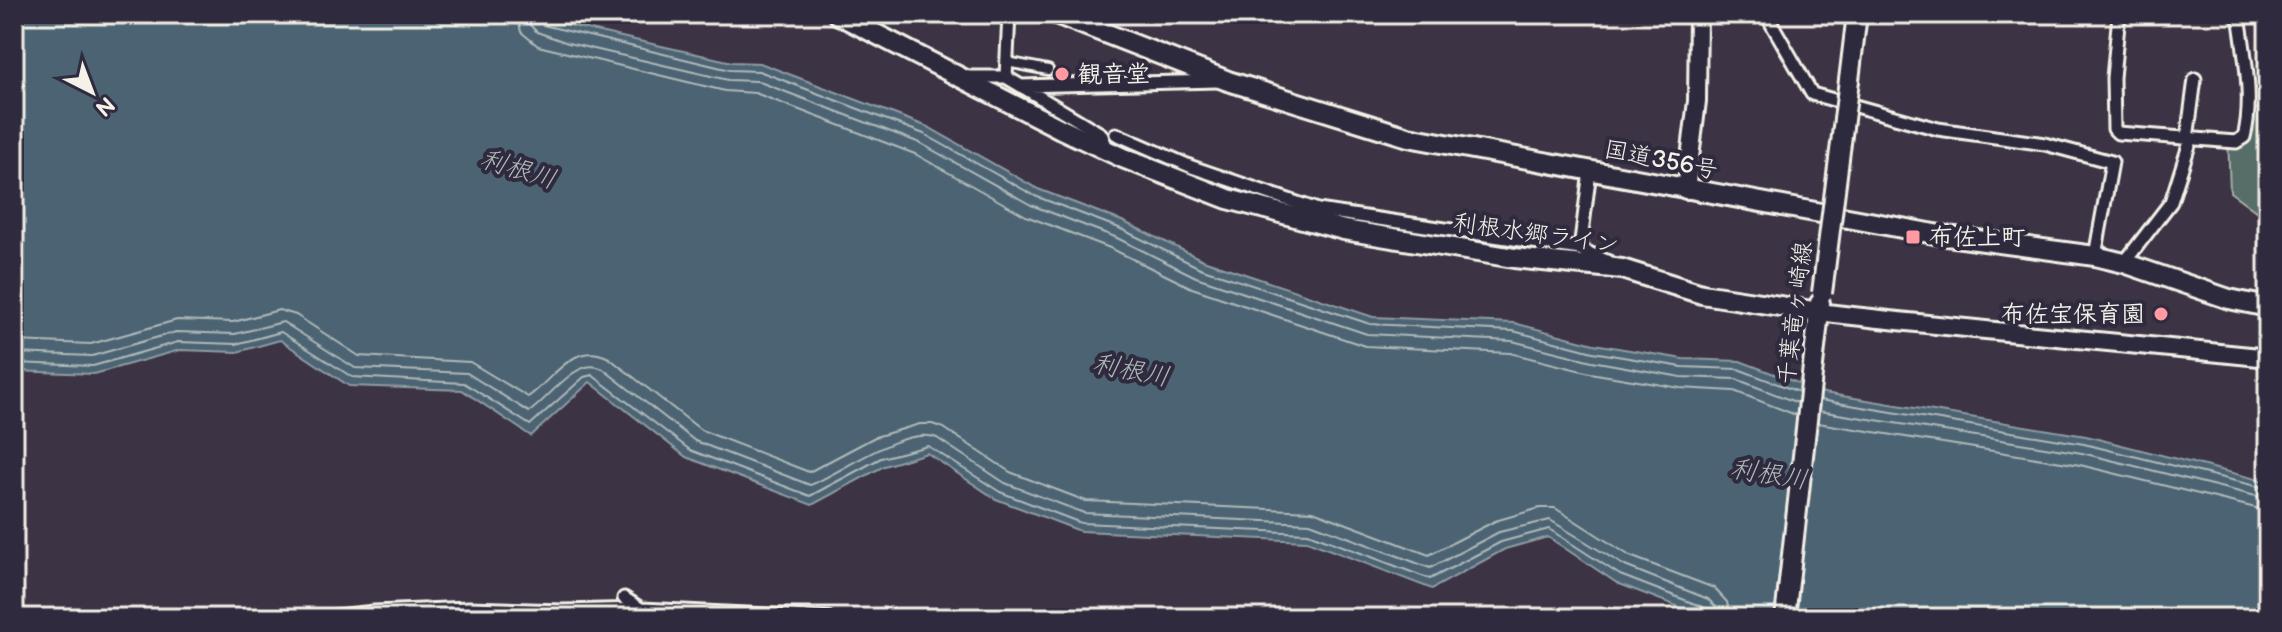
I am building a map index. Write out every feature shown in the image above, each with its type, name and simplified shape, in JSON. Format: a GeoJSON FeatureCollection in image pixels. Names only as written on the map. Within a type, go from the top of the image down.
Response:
{"type":"FeatureCollection","features":[{"type":"Feature","properties":{"kind":"main road","name":"利根水郷ライン"},"geometry":{"type":"LineString","coordinates":[[837,14],[853,18],[959,77],[1112,142],[1228,199],[1300,220],[1445,247],[1622,269],[1702,294],[1945,328],[2083,338],[2268,358]]}},
{"type":"Feature","properties":{"kind":"main road","name":"国道356号"},"geometry":{"type":"LineString","coordinates":[[1056,14],[1076,18],[1228,81],[1408,137],[1940,235],[2095,256],[2229,299],[2268,307]]}},
{"type":"Feature","properties":{"kind":"main road"},"geometry":{"type":"LineString","coordinates":[[1686,190],[1697,101],[1698,14]]}},
{"type":"Feature","properties":{"kind":"main road","name":"千葉竜ヶ崎線"},"geometry":{"type":"LineString","coordinates":[[1785,618],[1819,309],[1857,14]]}},
{"type":"Feature","properties":{"kind":"street"},"geometry":{"type":"LineString","coordinates":[[1006,77],[1009,14]]}},
{"type":"Feature","properties":{"kind":"street"},"geometry":{"type":"LineString","coordinates":[[1766,14],[1812,94],[1938,129],[2045,144],[2112,162],[2095,256]]}},
{"type":"Feature","properties":{"kind":"street"},"geometry":{"type":"LineString","coordinates":[[2119,14],[2113,78],[2114,129],[2124,135],[2236,142],[2244,137],[2247,127],[2247,91],[2239,14]]}},
{"type":"Feature","properties":{"kind":"street"},"geometry":{"type":"LineString","coordinates":[[1007,62],[1048,70]]}},
{"type":"Feature","properties":{"kind":"street"},"geometry":{"type":"LineString","coordinates":[[959,77],[1006,77],[1112,142],[1318,210],[1580,249],[1622,269]]}},
{"type":"Feature","properties":{"kind":"street"},"geometry":{"type":"LineString","coordinates":[[2124,263],[2171,202],[2189,139],[2195,79]]}},
{"type":"Feature","properties":{"kind":"street"},"geometry":{"type":"LineString","coordinates":[[1021,86],[1228,81]]}},
{"type":"Feature","properties":{"kind":"street"},"geometry":{"type":"LineString","coordinates":[[1580,249],[1590,171]]}},
{"type":"Feature","properties":{"kind":"street"},"geometry":{"type":"LineString","coordinates":[[1551,262],[1580,249]]}},
{"type":"Feature","properties":{"kind":"street"},"geometry":{"type":"LineString","coordinates":[[624,598],[655,618]]}},
{"type":"Feature","properties":{"kind":"street"},"geometry":{"type":"LineString","coordinates":[[318,618],[469,608],[562,611],[642,609],[828,618]]}},
{"type":"Feature","properties":{"kind":"green space"},"geometry":{"type":"Polygon","coordinates":[[[2268,108],[2268,220],[2230,192],[2228,138],[2244,134],[2247,109],[2268,108]]]}},
{"type":"Feature","properties":{"kind":"water","name":"利根川"},"geometry":{"type":"Polygon","coordinates":[[[14,14],[535,14],[573,26],[732,62],[760,63],[928,127],[1038,189],[1122,221],[1203,260],[1373,317],[1514,323],[1594,344],[1683,359],[1740,361],[1824,393],[2086,436],[2268,482],[2268,618],[1719,618],[1700,615],[1617,583],[1548,537],[1505,549],[1432,589],[1307,541],[1080,531],[996,499],[927,453],[884,466],[812,505],[686,457],[590,382],[531,436],[462,390],[349,386],[280,340],[237,352],[180,350],[94,374],[14,371],[14,14]]]}},
{"type":"Feature","properties":{"kind":"place","name":"観音堂"},"geometry":{"type":"Point","coordinates":[1062,74]}},
{"type":"Feature","properties":{"kind":"place","name":"布佐上町"},"geometry":{"type":"Point","coordinates":[1913,237]}},
{"type":"Feature","properties":{"kind":"place","name":"布佐宝保育園"},"geometry":{"type":"Point","coordinates":[2161,314]}}]}
